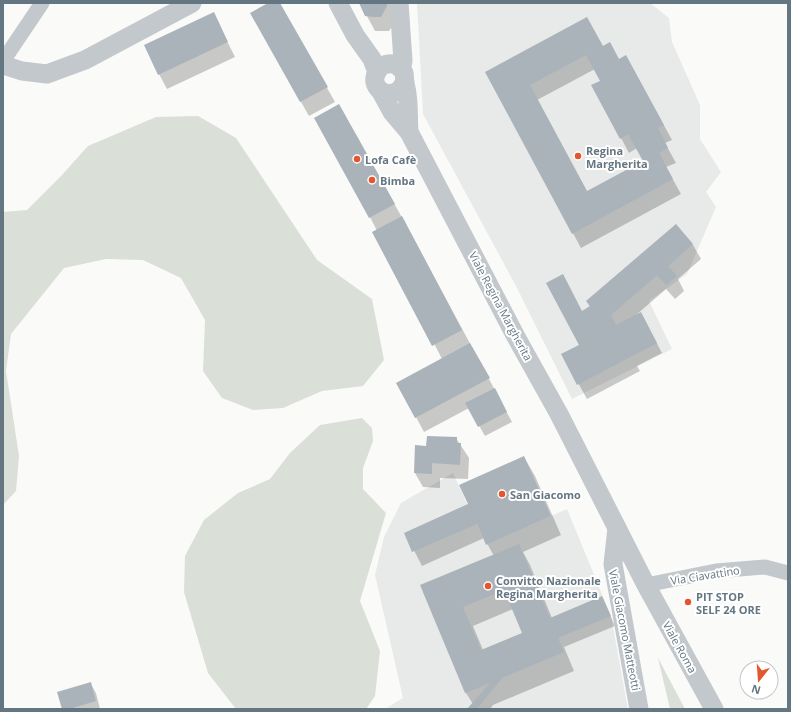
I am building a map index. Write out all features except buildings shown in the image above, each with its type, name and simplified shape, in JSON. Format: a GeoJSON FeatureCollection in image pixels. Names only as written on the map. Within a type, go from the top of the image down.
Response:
{"type":"FeatureCollection","features":[{"type":"Feature","properties":{"kind":"street"},"geometry":{"type":"LineString","coordinates":[[3,60],[42,3]]}},
{"type":"Feature","properties":{"kind":"street"},"geometry":{"type":"LineString","coordinates":[[3,65],[22,71],[47,74],[85,60],[192,3]]}},
{"type":"Feature","properties":{"kind":"street","name":"Viale Regina Margherita"},"geometry":{"type":"LineString","coordinates":[[338,3],[363,47],[372,59],[408,95],[409,132]]}},
{"type":"Feature","properties":{"kind":"street"},"geometry":{"type":"LineString","coordinates":[[390,76],[403,61],[399,3]]}},
{"type":"Feature","properties":{"kind":"street","name":"Viale Regina Margherita"},"geometry":{"type":"LineString","coordinates":[[390,76],[392,112],[409,132],[515,334],[559,414],[617,528]]}},
{"type":"Feature","properties":{"kind":"street","name":"Viale Roma"},"geometry":{"type":"LineString","coordinates":[[617,528],[714,709]]}},
{"type":"Feature","properties":{"kind":"street","name":"Viale Giacomo Matteotti"},"geometry":{"type":"LineString","coordinates":[[617,528],[613,564],[639,709]]}},
{"type":"Feature","properties":{"kind":"street","name":"Via Ciavattino"},"geometry":{"type":"LineString","coordinates":[[646,584],[716,571],[765,567],[788,573]]}},
{"type":"Feature","properties":{"kind":"shaded area","name":"Regina Margherita"},"geometry":{"type":"Polygon","coordinates":[[[417,3],[650,3],[669,18],[672,42],[700,105],[700,139],[721,172],[706,192],[716,207],[687,274],[649,301],[672,349],[572,399],[517,288],[423,114],[417,3]]]}},
{"type":"Feature","properties":{"kind":"shaded area"},"geometry":{"type":"Polygon","coordinates":[[[198,116],[236,138],[317,260],[372,299],[384,360],[363,386],[322,391],[283,408],[253,410],[222,398],[203,371],[205,320],[181,278],[143,260],[106,259],[64,268],[11,334],[6,371],[19,456],[16,491],[3,505],[3,212],[27,210],[88,146],[156,117],[198,116]]]}},
{"type":"Feature","properties":{"kind":"shaded area"},"geometry":{"type":"Polygon","coordinates":[[[362,418],[372,428],[373,441],[363,468],[363,489],[386,513],[360,601],[380,651],[375,696],[366,709],[236,709],[208,673],[184,592],[185,556],[204,520],[238,493],[270,479],[290,453],[320,425],[362,418]]]}},
{"type":"Feature","properties":{"kind":"shaded area","name":"Convitto Nazionale Regina Margherita"},"geometry":{"type":"Polygon","coordinates":[[[453,473],[486,545],[567,509],[611,616],[628,709],[385,709],[403,698],[375,575],[384,537],[401,503],[453,473]]]}},
{"type":"Feature","properties":{"kind":"shaded area"},"geometry":{"type":"Polygon","coordinates":[[[658,658],[685,709],[670,709],[658,658]]]}},
{"type":"Feature","properties":{"kind":"place","name":"Regina Margherita"},"geometry":{"type":"Point","coordinates":[578,156]}},
{"type":"Feature","properties":{"kind":"place","name":"Lofa Cafè"},"geometry":{"type":"Point","coordinates":[357,159]}},
{"type":"Feature","properties":{"kind":"place","name":"Bimba"},"geometry":{"type":"Point","coordinates":[372,180]}},
{"type":"Feature","properties":{"kind":"place","name":"San Giacomo"},"geometry":{"type":"Point","coordinates":[502,494]}},
{"type":"Feature","properties":{"kind":"place","name":"Convitto Nazionale Regina Margherita"},"geometry":{"type":"Point","coordinates":[488,586]}},
{"type":"Feature","properties":{"kind":"place","name":"PIT STOP SELF 24 ORE"},"geometry":{"type":"Point","coordinates":[688,602]}}]}
